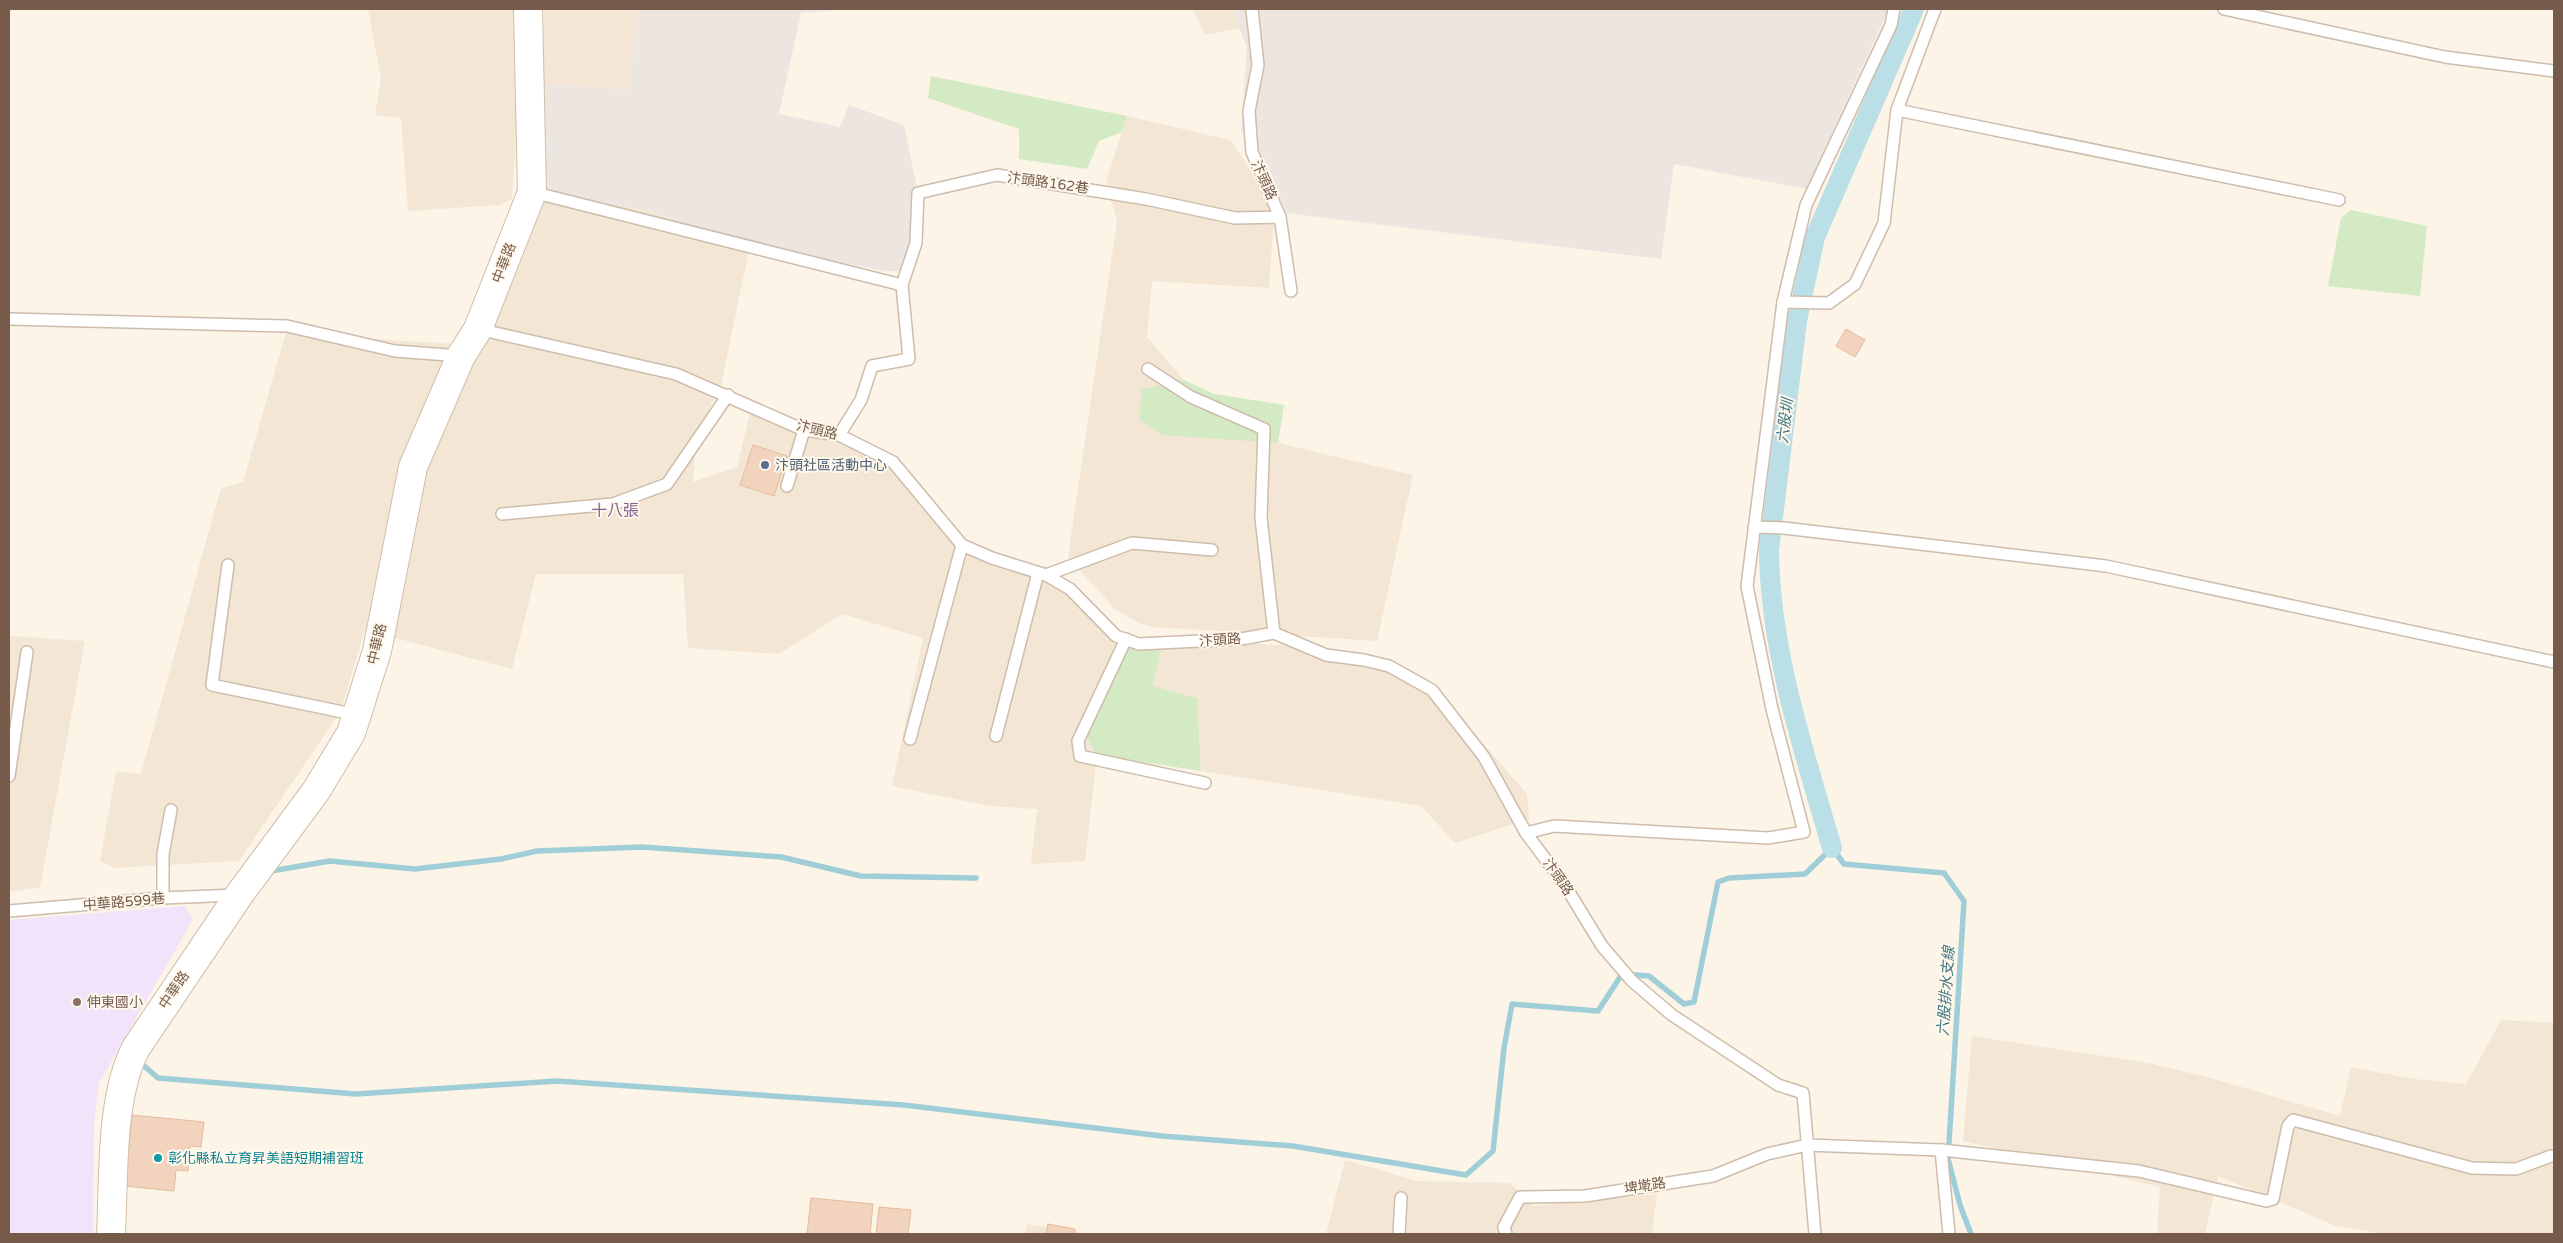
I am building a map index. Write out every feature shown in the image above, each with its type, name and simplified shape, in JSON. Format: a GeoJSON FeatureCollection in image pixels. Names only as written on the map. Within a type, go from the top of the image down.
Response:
{"type":"FeatureCollection","features":[{"type":"Feature","properties":{"kind":"street","name":"中華路"},"geometry":{"type":"LineString","coordinates":[[110,1234],[119,1099],[126,1066],[238,895],[316,792],[351,733],[377,651],[413,466],[461,356],[478,329],[532,192],[528,9]]}},
{"type":"Feature","properties":{"kind":"lane","name":"汴頭路"},"geometry":{"type":"LineString","coordinates":[[1252,9],[1258,65],[1249,111],[1252,152],[1280,217],[1291,291]]}},
{"type":"Feature","properties":{"kind":"lane"},"geometry":{"type":"LineString","coordinates":[[1526,833],[1554,826],[1768,838],[1804,832],[1772,709],[1747,586],[1759,527],[1788,302],[1806,205],[1891,25],[1894,9]]}},
{"type":"Feature","properties":{"kind":"lane"},"geometry":{"type":"LineString","coordinates":[[1788,302],[1829,303],[1855,284],[1884,223],[1897,110],[1935,9]]}},
{"type":"Feature","properties":{"kind":"lane"},"geometry":{"type":"LineString","coordinates":[[2224,9],[2445,56],[2554,70]]}},
{"type":"Feature","properties":{"kind":"lane"},"geometry":{"type":"LineString","coordinates":[[1897,110],[2339,200]]}},
{"type":"Feature","properties":{"kind":"lane","name":"汴頭路162巷"},"geometry":{"type":"LineString","coordinates":[[840,435],[861,400],[872,366],[909,359],[902,285],[916,242],[918,193],[998,176],[1146,199],[1236,218],[1280,217]]}},
{"type":"Feature","properties":{"kind":"lane"},"geometry":{"type":"LineString","coordinates":[[532,192],[902,285]]}},
{"type":"Feature","properties":{"kind":"lane"},"geometry":{"type":"LineString","coordinates":[[9,319],[287,326],[395,351],[461,356]]}},
{"type":"Feature","properties":{"kind":"lane","name":"汴頭路"},"geometry":{"type":"LineString","coordinates":[[478,329],[676,374],[728,395],[804,430],[840,435],[893,462],[962,545],[992,558],[1042,574],[1070,589],[1098,620],[1116,636],[1139,644],[1214,641],[1274,633],[1326,655],[1364,660],[1389,666],[1432,690],[1484,757],[1526,833],[1566,887],[1602,946],[1620,968],[1632,981],[1672,1015],[1778,1085],[1803,1093],[1807,1145]]}},
{"type":"Feature","properties":{"kind":"lane"},"geometry":{"type":"LineString","coordinates":[[1148,369],[1191,397],[1264,429],[1261,518],[1274,633]]}},
{"type":"Feature","properties":{"kind":"lane"},"geometry":{"type":"LineString","coordinates":[[502,514],[612,504],[667,484],[728,395]]}},
{"type":"Feature","properties":{"kind":"lane"},"geometry":{"type":"LineString","coordinates":[[787,486],[804,430]]}},
{"type":"Feature","properties":{"kind":"lane"},"geometry":{"type":"LineString","coordinates":[[1759,527],[1784,528],[2106,566],[2554,662]]}},
{"type":"Feature","properties":{"kind":"lane"},"geometry":{"type":"LineString","coordinates":[[996,736],[1042,574],[1132,543],[1212,550]]}},
{"type":"Feature","properties":{"kind":"lane"},"geometry":{"type":"LineString","coordinates":[[910,739],[962,545]]}},
{"type":"Feature","properties":{"kind":"lane"},"geometry":{"type":"LineString","coordinates":[[228,565],[212,685],[357,715]]}},
{"type":"Feature","properties":{"kind":"lane"},"geometry":{"type":"LineString","coordinates":[[1126,639],[1078,741],[1080,756],[1205,783]]}},
{"type":"Feature","properties":{"kind":"lane"},"geometry":{"type":"LineString","coordinates":[[9,776],[27,652]]}},
{"type":"Feature","properties":{"kind":"lane"},"geometry":{"type":"LineString","coordinates":[[163,898],[163,854],[171,810]]}},
{"type":"Feature","properties":{"kind":"lane","name":"中華路599巷"},"geometry":{"type":"LineString","coordinates":[[9,912],[163,898],[238,895]]}},
{"type":"Feature","properties":{"kind":"lane","name":"埤墘路"},"geometry":{"type":"LineString","coordinates":[[1506,1234],[1504,1227],[1520,1197],[1585,1196],[1713,1176],[1767,1154],[1807,1145],[1941,1150],[2139,1171],[2266,1201],[2273,1200],[2288,1126],[2293,1120],[2472,1168],[2516,1169],[2551,1156]]}},
{"type":"Feature","properties":{"kind":"lane"},"geometry":{"type":"LineString","coordinates":[[1807,1145],[1815,1234]]}},
{"type":"Feature","properties":{"kind":"lane"},"geometry":{"type":"LineString","coordinates":[[1941,1150],[1950,1234]]}},
{"type":"Feature","properties":{"kind":"lane"},"geometry":{"type":"LineString","coordinates":[[1399,1234],[1401,1198]]}},
{"type":"Feature","properties":{"kind":"shaded area"},"geometry":{"type":"Polygon","coordinates":[[[368,9],[529,9],[519,88],[512,199],[500,205],[408,211],[401,118],[375,115],[381,78],[368,9]]]}},
{"type":"Feature","properties":{"kind":"shaded area"},"geometry":{"type":"Polygon","coordinates":[[[544,9],[637,9],[630,90],[541,83],[544,9]]]}},
{"type":"Feature","properties":{"kind":"shaded area"},"geometry":{"type":"Polygon","coordinates":[[[637,9],[850,9],[801,13],[779,114],[840,127],[849,105],[904,125],[919,197],[911,248],[900,271],[885,271],[750,245],[649,211],[544,192],[541,83],[630,90],[637,9]]]}},
{"type":"Feature","properties":{"kind":"shaded area"},"geometry":{"type":"Polygon","coordinates":[[[1193,9],[1235,9],[1239,28],[1205,35],[1193,9]]]}},
{"type":"Feature","properties":{"kind":"shaded area"},"geometry":{"type":"Polygon","coordinates":[[[1235,9],[1889,9],[1806,189],[1674,164],[1661,259],[1286,213],[1268,165],[1241,132],[1247,47],[1239,28],[1235,9]]]}},
{"type":"Feature","properties":{"kind":"shaded area"},"geometry":{"type":"Polygon","coordinates":[[[1127,116],[1230,140],[1248,166],[1274,216],[1269,288],[1152,281],[1147,337],[1184,380],[1142,389],[1237,439],[1278,443],[1413,475],[1377,641],[1153,627],[1139,623],[1115,609],[1068,557],[1117,221],[1106,182],[1127,116]]]}},
{"type":"Feature","properties":{"kind":"shaded area"},"geometry":{"type":"Polygon","coordinates":[[[544,192],[649,211],[750,245],[721,386],[696,436],[693,482],[737,467],[752,405],[892,456],[958,540],[1071,588],[1120,635],[1097,755],[1085,861],[1031,864],[1037,809],[989,806],[892,786],[923,638],[842,614],[779,654],[688,648],[683,574],[536,574],[512,669],[365,630],[340,712],[239,861],[114,868],[100,861],[116,771],[141,774],[221,488],[243,482],[288,325],[372,339],[456,344],[544,192]]]}},
{"type":"Feature","properties":{"kind":"shaded area"},"geometry":{"type":"Polygon","coordinates":[[[9,636],[85,641],[40,887],[9,892],[9,636]]]}},
{"type":"Feature","properties":{"kind":"shaded area"},"geometry":{"type":"Polygon","coordinates":[[[1164,639],[1317,647],[1431,684],[1527,794],[1529,819],[1455,843],[1421,806],[1201,771],[1197,698],[1151,687],[1164,639]]]}},
{"type":"Feature","properties":{"kind":"shaded area","name":"伸東國小"},"geometry":{"type":"Polygon","coordinates":[[[184,906],[193,919],[99,1083],[94,1123],[93,1234],[9,1234],[9,920],[184,906]]]}},
{"type":"Feature","properties":{"kind":"shaded area"},"geometry":{"type":"Polygon","coordinates":[[[2501,1020],[2554,1023],[2554,1234],[2383,1234],[2336,1226],[2218,1176],[2205,1234],[2157,1234],[2160,1187],[1963,1141],[1972,1036],[2149,1063],[2211,1078],[2340,1116],[2351,1067],[2414,1079],[2466,1084],[2501,1020]]]}},
{"type":"Feature","properties":{"kind":"shaded area"},"geometry":{"type":"Polygon","coordinates":[[[1345,1160],[1417,1181],[1510,1183],[1533,1206],[1657,1194],[1652,1234],[1326,1234],[1345,1160]]]}},
{"type":"Feature","properties":{"kind":"shaded area"},"geometry":{"type":"Polygon","coordinates":[[[1027,1224],[1089,1234],[1025,1234],[1027,1224]]]}},
{"type":"Feature","properties":{"kind":"green space"},"geometry":{"type":"Polygon","coordinates":[[[931,76],[1127,116],[1122,132],[1099,141],[1087,169],[1019,159],[1019,129],[928,98],[931,76]]]}},
{"type":"Feature","properties":{"kind":"green space"},"geometry":{"type":"Polygon","coordinates":[[[2351,210],[2427,226],[2420,296],[2328,286],[2341,218],[2351,210]]]}},
{"type":"Feature","properties":{"kind":"green space"},"geometry":{"type":"Polygon","coordinates":[[[1184,380],[1214,394],[1284,405],[1278,443],[1162,435],[1139,419],[1142,389],[1184,380]]]}},
{"type":"Feature","properties":{"kind":"green space"},"geometry":{"type":"Polygon","coordinates":[[[1120,635],[1164,639],[1152,686],[1197,698],[1201,771],[1097,755],[1083,730],[1120,635]]]}},
{"type":"Feature","properties":{"kind":"building"},"geometry":{"type":"Polygon","coordinates":[[[1846,329],[1865,340],[1855,357],[1836,346],[1846,329]]]}},
{"type":"Feature","properties":{"kind":"building","name":"汴頭社區活動中心"},"geometry":{"type":"Polygon","coordinates":[[[753,445],[787,456],[774,496],[740,485],[753,445]]]}},
{"type":"Feature","properties":{"kind":"building","name":"彰化縣私立育昇美語短期補習班"},"geometry":{"type":"Polygon","coordinates":[[[132,1115],[204,1122],[201,1147],[190,1146],[188,1171],[176,1170],[174,1191],[125,1186],[132,1115]]]}},
{"type":"Feature","properties":{"kind":"building"},"geometry":{"type":"Polygon","coordinates":[[[811,1198],[873,1204],[870,1234],[807,1234],[811,1198]]]}},
{"type":"Feature","properties":{"kind":"building"},"geometry":{"type":"Polygon","coordinates":[[[879,1207],[911,1210],[908,1234],[876,1234],[879,1207]]]}},
{"type":"Feature","properties":{"kind":"building"},"geometry":{"type":"Polygon","coordinates":[[[1048,1224],[1075,1229],[1075,1234],[1046,1234],[1048,1224]]]}},
{"type":"Feature","properties":{"kind":"waterway","name":"六股圳"},"geometry":{"type":"LineString","coordinates":[[1832,848],[1800,738],[1782,664],[1775,626],[1769,550],[1797,321],[1815,237],[1914,9]]}},
{"type":"Feature","properties":{"kind":"waterway"},"geometry":{"type":"LineString","coordinates":[[271,871],[330,861],[415,869],[501,859],[537,851],[642,847],[781,857],[861,876],[976,878]]}},
{"type":"Feature","properties":{"kind":"waterway","name":"六股排水支線"},"geometry":{"type":"LineString","coordinates":[[143,1065],[158,1078],[356,1094],[557,1081],[904,1105],[1162,1136],[1293,1146],[1466,1175],[1493,1151],[1504,1048],[1512,1004],[1598,1011],[1622,974],[1649,976],[1684,1004],[1694,1002],[1718,882],[1729,878],[1805,874],[1832,848],[1844,864],[1944,873],[1964,901],[1948,1159],[1960,1205],[1971,1234]]}},
{"type":"Feature","properties":{"kind":"place","name":"汴頭社區活動中心"},"geometry":{"type":"Point","coordinates":[765,465]}},
{"type":"Feature","properties":{"kind":"place","name":"伸東國小"},"geometry":{"type":"Point","coordinates":[77,1002]}},
{"type":"Feature","properties":{"kind":"place","name":"彰化縣私立育昇美語短期補習班"},"geometry":{"type":"Point","coordinates":[158,1158]}},
{"type":"Feature","properties":{"kind":"district","name":"十八張"},"geometry":{"type":"Point","coordinates":[615,511]}}]}
